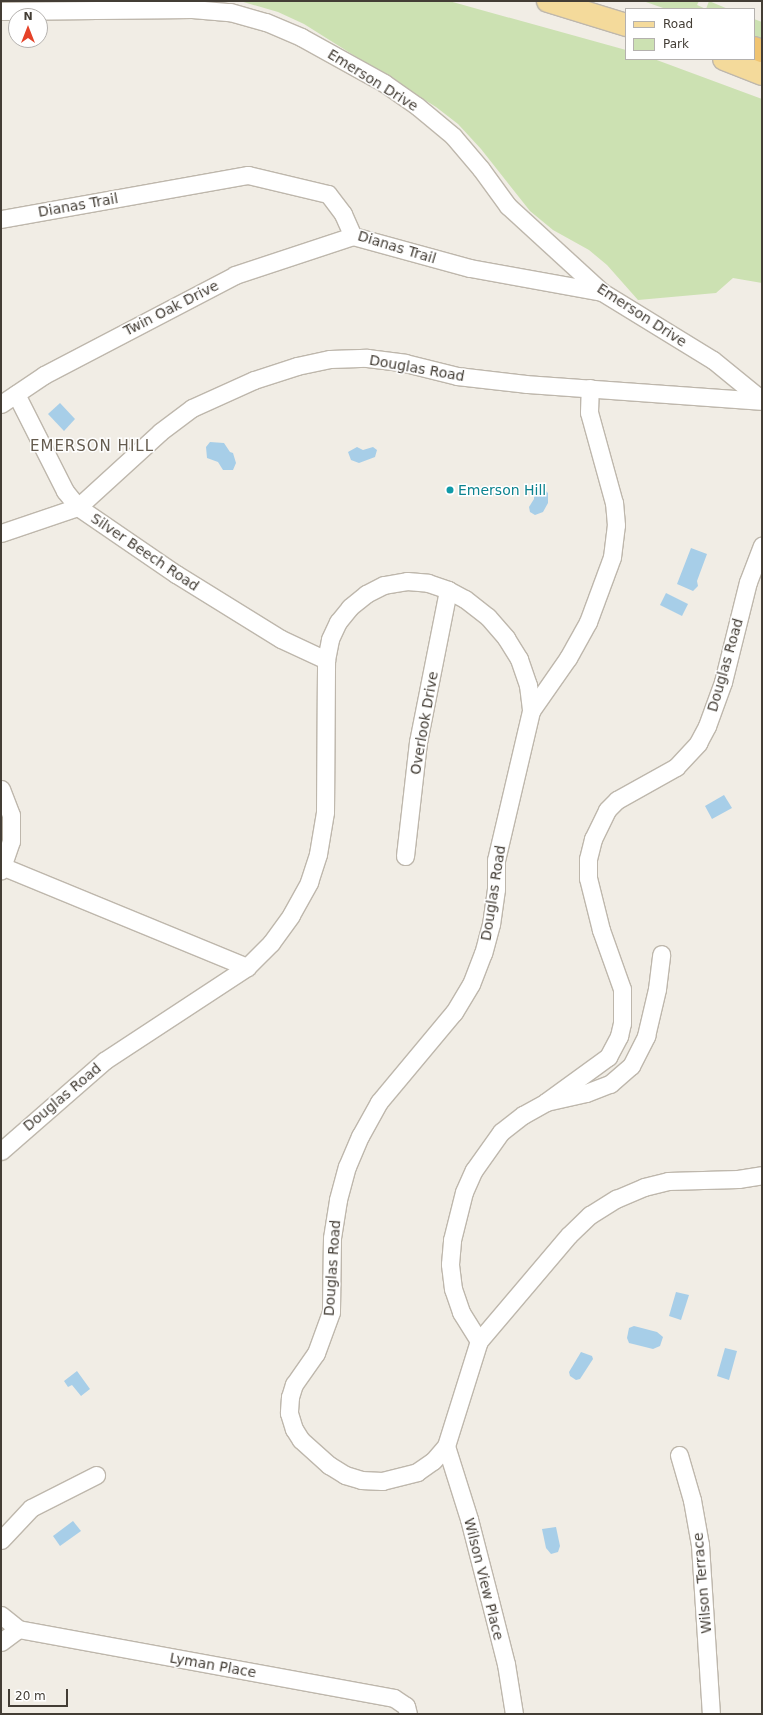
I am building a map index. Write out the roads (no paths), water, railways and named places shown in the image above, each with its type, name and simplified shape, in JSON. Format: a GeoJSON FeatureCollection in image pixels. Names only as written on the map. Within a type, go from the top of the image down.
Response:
{"type":"FeatureCollection","features":[{"type":"Feature","properties":{"kind":"main road"},"geometry":{"type":"LineString","coordinates":[[548,1],[625,25]]}},
{"type":"Feature","properties":{"kind":"main road"},"geometry":{"type":"LineString","coordinates":[[727,60],[762,74]]}},
{"type":"Feature","properties":{"kind":"street","name":"Emerson Drive"},"geometry":{"type":"LineString","coordinates":[[1,11],[162,7],[230,12],[266,22],[301,37],[377,79],[418,106],[452,136],[482,169],[508,206],[602,292],[713,360],[762,401]]}},
{"type":"Feature","properties":{"kind":"street","name":"Dianas Trail"},"geometry":{"type":"LineString","coordinates":[[1,219],[248,175],[328,194],[343,214],[353,236],[470,268],[602,292]]}},
{"type":"Feature","properties":{"kind":"street","name":"Twin Oak Drive"},"geometry":{"type":"LineString","coordinates":[[1,404],[58,367],[235,275],[353,236]]}},
{"type":"Feature","properties":{"kind":"street","name":"Douglas Road"},"geometry":{"type":"LineString","coordinates":[[1,533],[78,508],[160,432],[192,408],[254,380],[297,366],[330,359],[367,358],[405,363],[457,376],[762,401]]}},
{"type":"Feature","properties":{"kind":"street"},"geometry":{"type":"LineString","coordinates":[[531,711],[568,658],[588,622],[612,558],[616,525],[614,503],[589,412],[590,388]]}},
{"type":"Feature","properties":{"kind":"street","name":"Silver Beech Road"},"geometry":{"type":"LineString","coordinates":[[16,394],[65,491],[78,508],[176,574],[281,639],[326,660]]}},
{"type":"Feature","properties":{"kind":"street","name":"Douglas Road"},"geometry":{"type":"LineString","coordinates":[[479,1341],[461,1312],[453,1289],[450,1264],[452,1240],[464,1192],[485,1151],[501,1132],[546,1102],[608,1057],[619,1036],[622,1022],[622,989],[601,930],[588,878],[588,859],[593,839],[607,810],[617,800],[676,767],[698,743],[707,726],[723,682],[748,582],[762,546]]}},
{"type":"Feature","properties":{"kind":"street","name":"Douglas Road"},"geometry":{"type":"LineString","coordinates":[[1,1151],[104,1061],[247,967],[271,943],[291,915],[309,882],[318,854],[325,812],[326,660],[330,639],[338,622],[350,607],[366,594],[384,585],[407,581],[428,583],[448,590],[488,617],[506,638],[518,659],[528,685],[531,711],[496,860],[496,889],[491,924],[483,953],[470,984],[454,1012],[433,1040],[402,1072],[379,1102],[360,1136],[338,1200],[332,1238],[331,1312],[316,1353],[294,1384],[290,1397],[289,1413],[294,1429],[301,1440],[329,1465],[345,1475],[382,1481],[399,1479],[417,1472],[433,1461],[446,1446],[479,1341],[568,1235],[590,1215],[616,1199],[644,1187],[668,1181],[738,1179],[762,1175]]}},
{"type":"Feature","properties":{"kind":"street","name":"Overlook Drive"},"geometry":{"type":"LineString","coordinates":[[404,856],[418,742],[448,590]]}},
{"type":"Feature","properties":{"kind":"street"},"geometry":{"type":"LineString","coordinates":[[1,789],[11,815],[11,841],[2,869],[247,967]]}},
{"type":"Feature","properties":{"kind":"street","name":"Douglas Road"},"geometry":{"type":"LineString","coordinates":[[546,1102],[586,1094],[610,1084],[631,1066],[646,1036],[657,989],[662,954]]}},
{"type":"Feature","properties":{"kind":"street","name":"Wilson View Place"},"geometry":{"type":"LineString","coordinates":[[446,1446],[469,1519],[489,1597],[506,1664],[514,1714]]}},
{"type":"Feature","properties":{"kind":"street","name":"Wilson Terrace"},"geometry":{"type":"LineString","coordinates":[[680,1455],[692,1500],[700,1545],[711,1714]]}},
{"type":"Feature","properties":{"kind":"street"},"geometry":{"type":"LineString","coordinates":[[1,1540],[31,1508],[96,1475]]}},
{"type":"Feature","properties":{"kind":"street","name":"Lyman Place"},"geometry":{"type":"LineString","coordinates":[[1,1615],[18,1629],[394,1698],[407,1710]]}},
{"type":"Feature","properties":{"kind":"street"},"geometry":{"type":"LineString","coordinates":[[1,1642],[18,1629]]}},
{"type":"Feature","properties":{"kind":"water"},"geometry":{"type":"Polygon","coordinates":[[[60,403],[75,419],[64,431],[48,414],[60,403]]]}},
{"type":"Feature","properties":{"kind":"water"},"geometry":{"type":"Polygon","coordinates":[[[210,442],[224,443],[230,452],[233,453],[236,463],[233,470],[223,470],[218,462],[207,458],[206,447],[210,442]]]}},
{"type":"Feature","properties":{"kind":"water"},"geometry":{"type":"Polygon","coordinates":[[[357,447],[363,450],[373,447],[377,450],[375,457],[359,463],[351,460],[348,452],[357,447]]]}},
{"type":"Feature","properties":{"kind":"water"},"geometry":{"type":"Polygon","coordinates":[[[542,487],[548,493],[548,503],[543,512],[535,515],[530,512],[529,507],[534,499],[534,490],[542,487]]]}},
{"type":"Feature","properties":{"kind":"water"},"geometry":{"type":"Polygon","coordinates":[[[691,548],[707,554],[697,581],[698,586],[693,591],[677,584],[691,548]]]}},
{"type":"Feature","properties":{"kind":"water"},"geometry":{"type":"Polygon","coordinates":[[[666,593],[688,604],[682,616],[660,605],[666,593]]]}},
{"type":"Feature","properties":{"kind":"water"},"geometry":{"type":"Polygon","coordinates":[[[724,795],[732,808],[712,819],[705,806],[724,795]]]}},
{"type":"Feature","properties":{"kind":"water"},"geometry":{"type":"Polygon","coordinates":[[[676,1292],[689,1295],[681,1320],[669,1316],[676,1292]]]}},
{"type":"Feature","properties":{"kind":"water"},"geometry":{"type":"Polygon","coordinates":[[[634,1326],[657,1332],[663,1337],[660,1346],[653,1349],[629,1343],[627,1338],[629,1328],[634,1326]]]}},
{"type":"Feature","properties":{"kind":"water"},"geometry":{"type":"Polygon","coordinates":[[[725,1348],[737,1351],[729,1380],[717,1376],[725,1348]]]}},
{"type":"Feature","properties":{"kind":"water"},"geometry":{"type":"Polygon","coordinates":[[[581,1352],[592,1356],[593,1359],[580,1379],[576,1380],[570,1376],[569,1372],[581,1352]]]}},
{"type":"Feature","properties":{"kind":"water"},"geometry":{"type":"Polygon","coordinates":[[[77,1371],[90,1389],[81,1396],[72,1385],[68,1387],[64,1381],[77,1371]]]}},
{"type":"Feature","properties":{"kind":"water"},"geometry":{"type":"Polygon","coordinates":[[[73,1521],[81,1531],[60,1546],[53,1536],[73,1521]]]}},
{"type":"Feature","properties":{"kind":"water"},"geometry":{"type":"Polygon","coordinates":[[[556,1527],[560,1546],[558,1552],[551,1554],[546,1548],[542,1529],[556,1527]]]}},
{"type":"Feature","properties":{"kind":"place","name":"Emerson Hill"},"geometry":{"type":"Point","coordinates":[450,490]}},
{"type":"Feature","properties":{"kind":"district","name":"EMERSON HILL"},"geometry":{"type":"Point","coordinates":[92,447]}}]}
